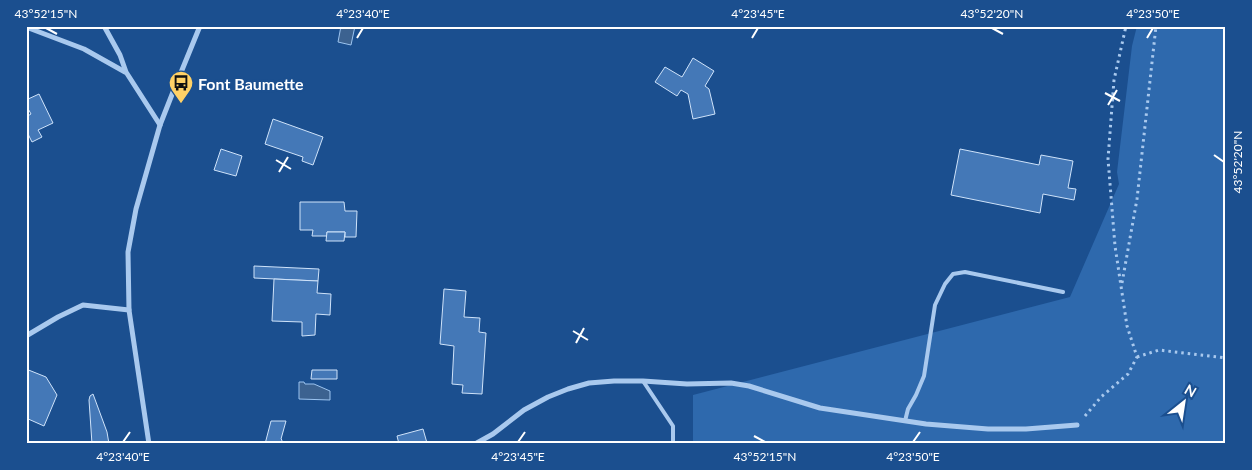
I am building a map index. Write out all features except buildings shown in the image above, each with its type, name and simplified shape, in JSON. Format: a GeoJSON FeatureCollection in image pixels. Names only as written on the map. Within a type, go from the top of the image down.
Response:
{"type":"FeatureCollection","features":[{"type":"Feature","properties":{"kind":"street"},"geometry":{"type":"LineString","coordinates":[[104,26],[120,55],[126,72],[160,125]]}},
{"type":"Feature","properties":{"kind":"street"},"geometry":{"type":"LineString","coordinates":[[149,444],[129,310],[128,252],[136,209],[160,125],[200,26]]}},
{"type":"Feature","properties":{"kind":"street"},"geometry":{"type":"LineString","coordinates":[[26,27],[84,49],[126,72]]}},
{"type":"Feature","properties":{"kind":"street"},"geometry":{"type":"LineString","coordinates":[[26,336],[83,305],[129,310]]}},
{"type":"Feature","properties":{"kind":"street"},"geometry":{"type":"LineString","coordinates":[[475,444],[493,434],[524,410],[548,397],[589,383],[614,381],[687,384],[731,383],[749,386],[820,408],[905,421],[988,430],[1076,425]]}},
{"type":"Feature","properties":{"kind":"lane"},"geometry":{"type":"LineString","coordinates":[[905,421],[908,409],[924,376],[935,305],[945,284],[953,274],[965,272],[1063,292]]}},
{"type":"Feature","properties":{"kind":"lane"},"geometry":{"type":"LineString","coordinates":[[643,381],[673,426],[673,444]]}},
{"type":"Feature","properties":{"kind":"path"},"geometry":{"type":"LineString","coordinates":[[1076,425],[1101,397],[1128,374],[1136,357],[1127,326],[1115,246],[1108,159],[1114,80],[1126,26]]}},
{"type":"Feature","properties":{"kind":"path"},"geometry":{"type":"LineString","coordinates":[[1121,287],[1137,199],[1156,26]]}},
{"type":"Feature","properties":{"kind":"path"},"geometry":{"type":"LineString","coordinates":[[1136,357],[1159,350],[1224,358],[1226,363]]}},
{"type":"Feature","properties":{"kind":"shaded area"},"geometry":{"type":"Polygon","coordinates":[[[341,26],[355,26],[351,45],[338,42],[341,26]]]}},
{"type":"Feature","properties":{"kind":"shaded area"},"geometry":{"type":"Polygon","coordinates":[[[1137,26],[1226,26],[1226,444],[693,444],[693,395],[1070,297],[1119,184],[1117,172],[1132,46],[1137,26]]]}},
{"type":"Feature","properties":{"kind":"shaded area"},"geometry":{"type":"Polygon","coordinates":[[[299,382],[314,384],[330,391],[330,400],[299,399],[299,382]]]}},
{"type":"Feature","properties":{"kind":"place","name":"Font Baumette"},"geometry":{"type":"Point","coordinates":[181,104]}}]}
